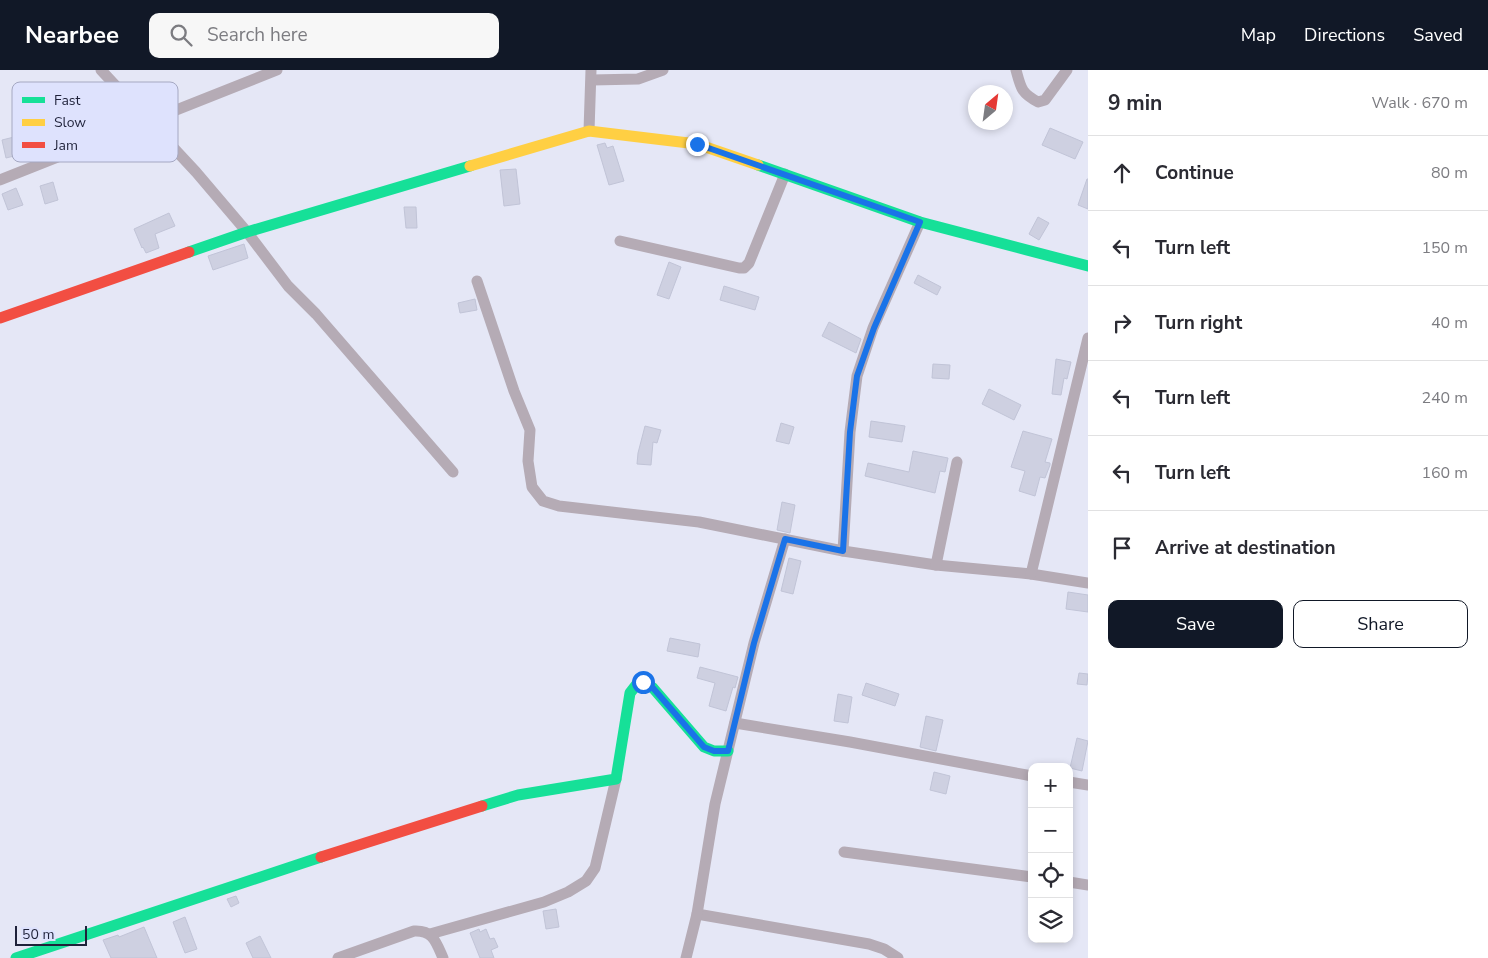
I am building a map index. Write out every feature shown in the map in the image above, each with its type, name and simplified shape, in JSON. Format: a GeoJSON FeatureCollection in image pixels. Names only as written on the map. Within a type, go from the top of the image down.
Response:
{"type":"FeatureCollection","features":[{"type":"Feature","properties":{"kind":"street"},"geometry":{"type":"LineString","coordinates":[[101,70],[112,82]]}},
{"type":"Feature","properties":{"kind":"street"},"geometry":{"type":"LineString","coordinates":[[178,110],[278,70]]}},
{"type":"Feature","properties":{"kind":"street"},"geometry":{"type":"LineString","coordinates":[[589,131],[591,75],[638,79],[663,70]]}},
{"type":"Feature","properties":{"kind":"street"},"geometry":{"type":"LineString","coordinates":[[1016,70],[1022,90],[1030,98],[1038,102],[1045,100],[1067,70]]}},
{"type":"Feature","properties":{"kind":"street"},"geometry":{"type":"LineString","coordinates":[[0,318],[247,232],[589,131],[697,144],[920,222],[1088,266]]}},
{"type":"Feature","properties":{"kind":"street"},"geometry":{"type":"LineString","coordinates":[[178,153],[247,232],[288,286],[322,322],[453,472]]}},
{"type":"Feature","properties":{"kind":"street"},"geometry":{"type":"LineString","coordinates":[[0,180],[46,162]]}},
{"type":"Feature","properties":{"kind":"street"},"geometry":{"type":"LineString","coordinates":[[620,241],[744,268],[749,264],[785,174]]}},
{"type":"Feature","properties":{"kind":"street"},"geometry":{"type":"LineString","coordinates":[[843,551],[850,432],[857,376],[874,328],[920,222]]}},
{"type":"Feature","properties":{"kind":"street"},"geometry":{"type":"LineString","coordinates":[[477,281],[514,391],[530,430],[528,461],[532,487],[543,501],[559,506],[699,522],[843,551],[936,565],[1032,574],[1088,583]]}},
{"type":"Feature","properties":{"kind":"street"},"geometry":{"type":"LineString","coordinates":[[1032,574],[1088,338]]}},
{"type":"Feature","properties":{"kind":"street"},"geometry":{"type":"LineString","coordinates":[[936,565],[957,462]]}},
{"type":"Feature","properties":{"kind":"street"},"geometry":{"type":"LineString","coordinates":[[686,958],[697,914],[714,804],[754,643],[785,539]]}},
{"type":"Feature","properties":{"kind":"street"},"geometry":{"type":"LineString","coordinates":[[430,934],[544,902],[568,892],[586,880],[595,868],[616,779],[630,693],[637,684],[643,682],[653,688],[704,747],[714,751],[728,751]]}},
{"type":"Feature","properties":{"kind":"street"},"geometry":{"type":"LineString","coordinates":[[735,723],[1028,775]]}},
{"type":"Feature","properties":{"kind":"street"},"geometry":{"type":"LineString","coordinates":[[16,958],[416,826],[518,795],[616,779]]}},
{"type":"Feature","properties":{"kind":"street"},"geometry":{"type":"LineString","coordinates":[[1073,783],[1088,785]]}},
{"type":"Feature","properties":{"kind":"street"},"geometry":{"type":"LineString","coordinates":[[844,852],[1028,876]]}},
{"type":"Feature","properties":{"kind":"street"},"geometry":{"type":"LineString","coordinates":[[1073,883],[1088,885]]}},
{"type":"Feature","properties":{"kind":"street"},"geometry":{"type":"LineString","coordinates":[[697,914],[869,944],[884,948],[898,958]]}},
{"type":"Feature","properties":{"kind":"street"},"geometry":{"type":"LineString","coordinates":[[338,958],[414,931],[422,930],[430,934],[436,942],[442,958]]}},
{"type":"Feature","properties":{"kind":"building"},"geometry":{"type":"Polygon","coordinates":[[[1050,128],[1083,142],[1075,159],[1042,145],[1050,128]]]}},
{"type":"Feature","properties":{"kind":"building"},"geometry":{"type":"Polygon","coordinates":[[[12,138],[12,156],[6,158],[2,140],[12,138]]]}},
{"type":"Feature","properties":{"kind":"building"},"geometry":{"type":"Polygon","coordinates":[[[605,143],[607,148],[613,146],[624,181],[609,185],[597,145],[605,143]]]}},
{"type":"Feature","properties":{"kind":"building"},"geometry":{"type":"Polygon","coordinates":[[[516,169],[520,204],[504,206],[500,170],[516,169]]]}},
{"type":"Feature","properties":{"kind":"building"},"geometry":{"type":"Polygon","coordinates":[[[1088,179],[1088,209],[1078,205],[1088,179]]]}},
{"type":"Feature","properties":{"kind":"building"},"geometry":{"type":"Polygon","coordinates":[[[53,182],[58,200],[45,204],[40,186],[53,182]]]}},
{"type":"Feature","properties":{"kind":"building"},"geometry":{"type":"Polygon","coordinates":[[[16,188],[23,205],[8,210],[2,194],[16,188]]]}},
{"type":"Feature","properties":{"kind":"building"},"geometry":{"type":"Polygon","coordinates":[[[404,207],[416,207],[417,228],[406,228],[404,207]]]}},
{"type":"Feature","properties":{"kind":"building"},"geometry":{"type":"Polygon","coordinates":[[[169,213],[175,226],[155,234],[159,248],[146,253],[134,229],[169,213]]]}},
{"type":"Feature","properties":{"kind":"building"},"geometry":{"type":"Polygon","coordinates":[[[1038,217],[1049,223],[1039,240],[1029,234],[1038,217]]]}},
{"type":"Feature","properties":{"kind":"building"},"geometry":{"type":"Polygon","coordinates":[[[244,244],[248,258],[213,270],[208,256],[244,244]]]}},
{"type":"Feature","properties":{"kind":"building"},"geometry":{"type":"Polygon","coordinates":[[[669,262],[681,267],[669,299],[657,295],[669,262]]]}},
{"type":"Feature","properties":{"kind":"building"},"geometry":{"type":"Polygon","coordinates":[[[918,275],[941,287],[937,295],[914,283],[918,275]]]}},
{"type":"Feature","properties":{"kind":"building"},"geometry":{"type":"Polygon","coordinates":[[[724,286],[759,297],[755,310],[720,300],[724,286]]]}},
{"type":"Feature","properties":{"kind":"building"},"geometry":{"type":"Polygon","coordinates":[[[475,299],[477,310],[460,313],[458,303],[475,299]]]}},
{"type":"Feature","properties":{"kind":"building"},"geometry":{"type":"Polygon","coordinates":[[[829,322],[861,339],[856,353],[822,336],[829,322]]]}},
{"type":"Feature","properties":{"kind":"building"},"geometry":{"type":"Polygon","coordinates":[[[1056,359],[1071,362],[1067,379],[1064,378],[1061,395],[1052,394],[1056,359]]]}},
{"type":"Feature","properties":{"kind":"building"},"geometry":{"type":"Polygon","coordinates":[[[933,364],[950,365],[949,379],[932,378],[933,364]]]}},
{"type":"Feature","properties":{"kind":"building"},"geometry":{"type":"Polygon","coordinates":[[[989,389],[1021,405],[1014,420],[982,404],[989,389]]]}},
{"type":"Feature","properties":{"kind":"building"},"geometry":{"type":"Polygon","coordinates":[[[871,421],[905,426],[902,442],[869,437],[871,421]]]}},
{"type":"Feature","properties":{"kind":"building"},"geometry":{"type":"Polygon","coordinates":[[[781,423],[794,427],[789,444],[776,441],[781,423]]]}},
{"type":"Feature","properties":{"kind":"building"},"geometry":{"type":"Polygon","coordinates":[[[645,426],[661,430],[657,443],[653,442],[651,465],[637,464],[645,426]]]}},
{"type":"Feature","properties":{"kind":"building"},"geometry":{"type":"Polygon","coordinates":[[[1023,431],[1052,439],[1045,462],[1050,463],[1050,465],[1045,478],[1040,477],[1035,496],[1019,491],[1025,471],[1011,467],[1023,431]]]}},
{"type":"Feature","properties":{"kind":"building"},"geometry":{"type":"Polygon","coordinates":[[[913,451],[948,458],[945,472],[940,471],[935,493],[865,476],[868,463],[909,472],[913,451]]]}},
{"type":"Feature","properties":{"kind":"building"},"geometry":{"type":"Polygon","coordinates":[[[782,502],[795,505],[790,533],[777,530],[782,502]]]}},
{"type":"Feature","properties":{"kind":"building"},"geometry":{"type":"Polygon","coordinates":[[[789,558],[801,561],[793,594],[781,591],[789,558]]]}},
{"type":"Feature","properties":{"kind":"building"},"geometry":{"type":"Polygon","coordinates":[[[1068,592],[1088,595],[1088,612],[1066,609],[1068,592]]]}},
{"type":"Feature","properties":{"kind":"building"},"geometry":{"type":"Polygon","coordinates":[[[670,638],[700,644],[698,657],[667,651],[670,638]]]}},
{"type":"Feature","properties":{"kind":"building"},"geometry":{"type":"Polygon","coordinates":[[[700,667],[738,677],[726,711],[709,706],[715,683],[697,678],[700,667]]]}},
{"type":"Feature","properties":{"kind":"building"},"geometry":{"type":"Polygon","coordinates":[[[1079,673],[1088,674],[1087,685],[1077,684],[1079,673]]]}},
{"type":"Feature","properties":{"kind":"building"},"geometry":{"type":"Polygon","coordinates":[[[866,683],[899,694],[895,706],[862,695],[866,683]]]}},
{"type":"Feature","properties":{"kind":"building"},"geometry":{"type":"Polygon","coordinates":[[[838,694],[852,697],[848,723],[834,721],[838,694]]]}},
{"type":"Feature","properties":{"kind":"building"},"geometry":{"type":"Polygon","coordinates":[[[926,716],[943,720],[936,751],[920,747],[926,716]]]}},
{"type":"Feature","properties":{"kind":"building"},"geometry":{"type":"Polygon","coordinates":[[[1077,738],[1088,741],[1082,771],[1073,769],[1073,763],[1071,763],[1077,738]]]}},
{"type":"Feature","properties":{"kind":"building"},"geometry":{"type":"Polygon","coordinates":[[[934,772],[950,776],[946,794],[930,790],[934,772]]]}},
{"type":"Feature","properties":{"kind":"building"},"geometry":{"type":"Polygon","coordinates":[[[236,896],[239,903],[231,907],[227,899],[236,896]]]}},
{"type":"Feature","properties":{"kind":"building"},"geometry":{"type":"Polygon","coordinates":[[[556,909],[559,927],[546,929],[543,911],[556,909]]]}},
{"type":"Feature","properties":{"kind":"building"},"geometry":{"type":"Polygon","coordinates":[[[185,917],[197,949],[185,953],[173,922],[185,917]]]}},
{"type":"Feature","properties":{"kind":"building"},"geometry":{"type":"Polygon","coordinates":[[[144,927],[157,958],[111,958],[103,940],[118,935],[119,937],[144,927]]]}},
{"type":"Feature","properties":{"kind":"building"},"geometry":{"type":"Polygon","coordinates":[[[479,929],[480,932],[486,929],[490,939],[494,938],[498,947],[491,950],[494,958],[480,958],[470,933],[479,929]]]}},
{"type":"Feature","properties":{"kind":"building"},"geometry":{"type":"Polygon","coordinates":[[[260,936],[271,958],[253,958],[246,943],[260,936]]]}},
{"type":"Feature","properties":{"kind":"traffic: fast"},"geometry":{"type":"LineString","coordinates":[[758,165],[920,222],[1088,266]]}},
{"type":"Feature","properties":{"kind":"traffic: fast"},"geometry":{"type":"LineString","coordinates":[[189,252],[247,232],[470,166]]}},
{"type":"Feature","properties":{"kind":"traffic: fast"},"geometry":{"type":"LineString","coordinates":[[482,806],[518,795],[616,779],[630,693],[637,684],[643,682],[653,688],[704,747],[714,751],[728,751]]}},
{"type":"Feature","properties":{"kind":"traffic: fast"},"geometry":{"type":"LineString","coordinates":[[16,958],[321,857]]}},
{"type":"Feature","properties":{"kind":"traffic: slow"},"geometry":{"type":"LineString","coordinates":[[470,166],[589,131],[697,144],[758,165]]}},
{"type":"Feature","properties":{"kind":"traffic: jam"},"geometry":{"type":"LineString","coordinates":[[0,318],[189,252]]}},
{"type":"Feature","properties":{"kind":"traffic: jam"},"geometry":{"type":"LineString","coordinates":[[321,857],[482,806]]}},
{"type":"Feature","properties":{"kind":"route"},"geometry":{"type":"LineString","coordinates":[[643,682],[653,688],[704,747],[714,751],[728,751],[754,643],[785,539],[843,551],[850,432],[857,376],[874,328],[920,222],[697,144]]}}]}
